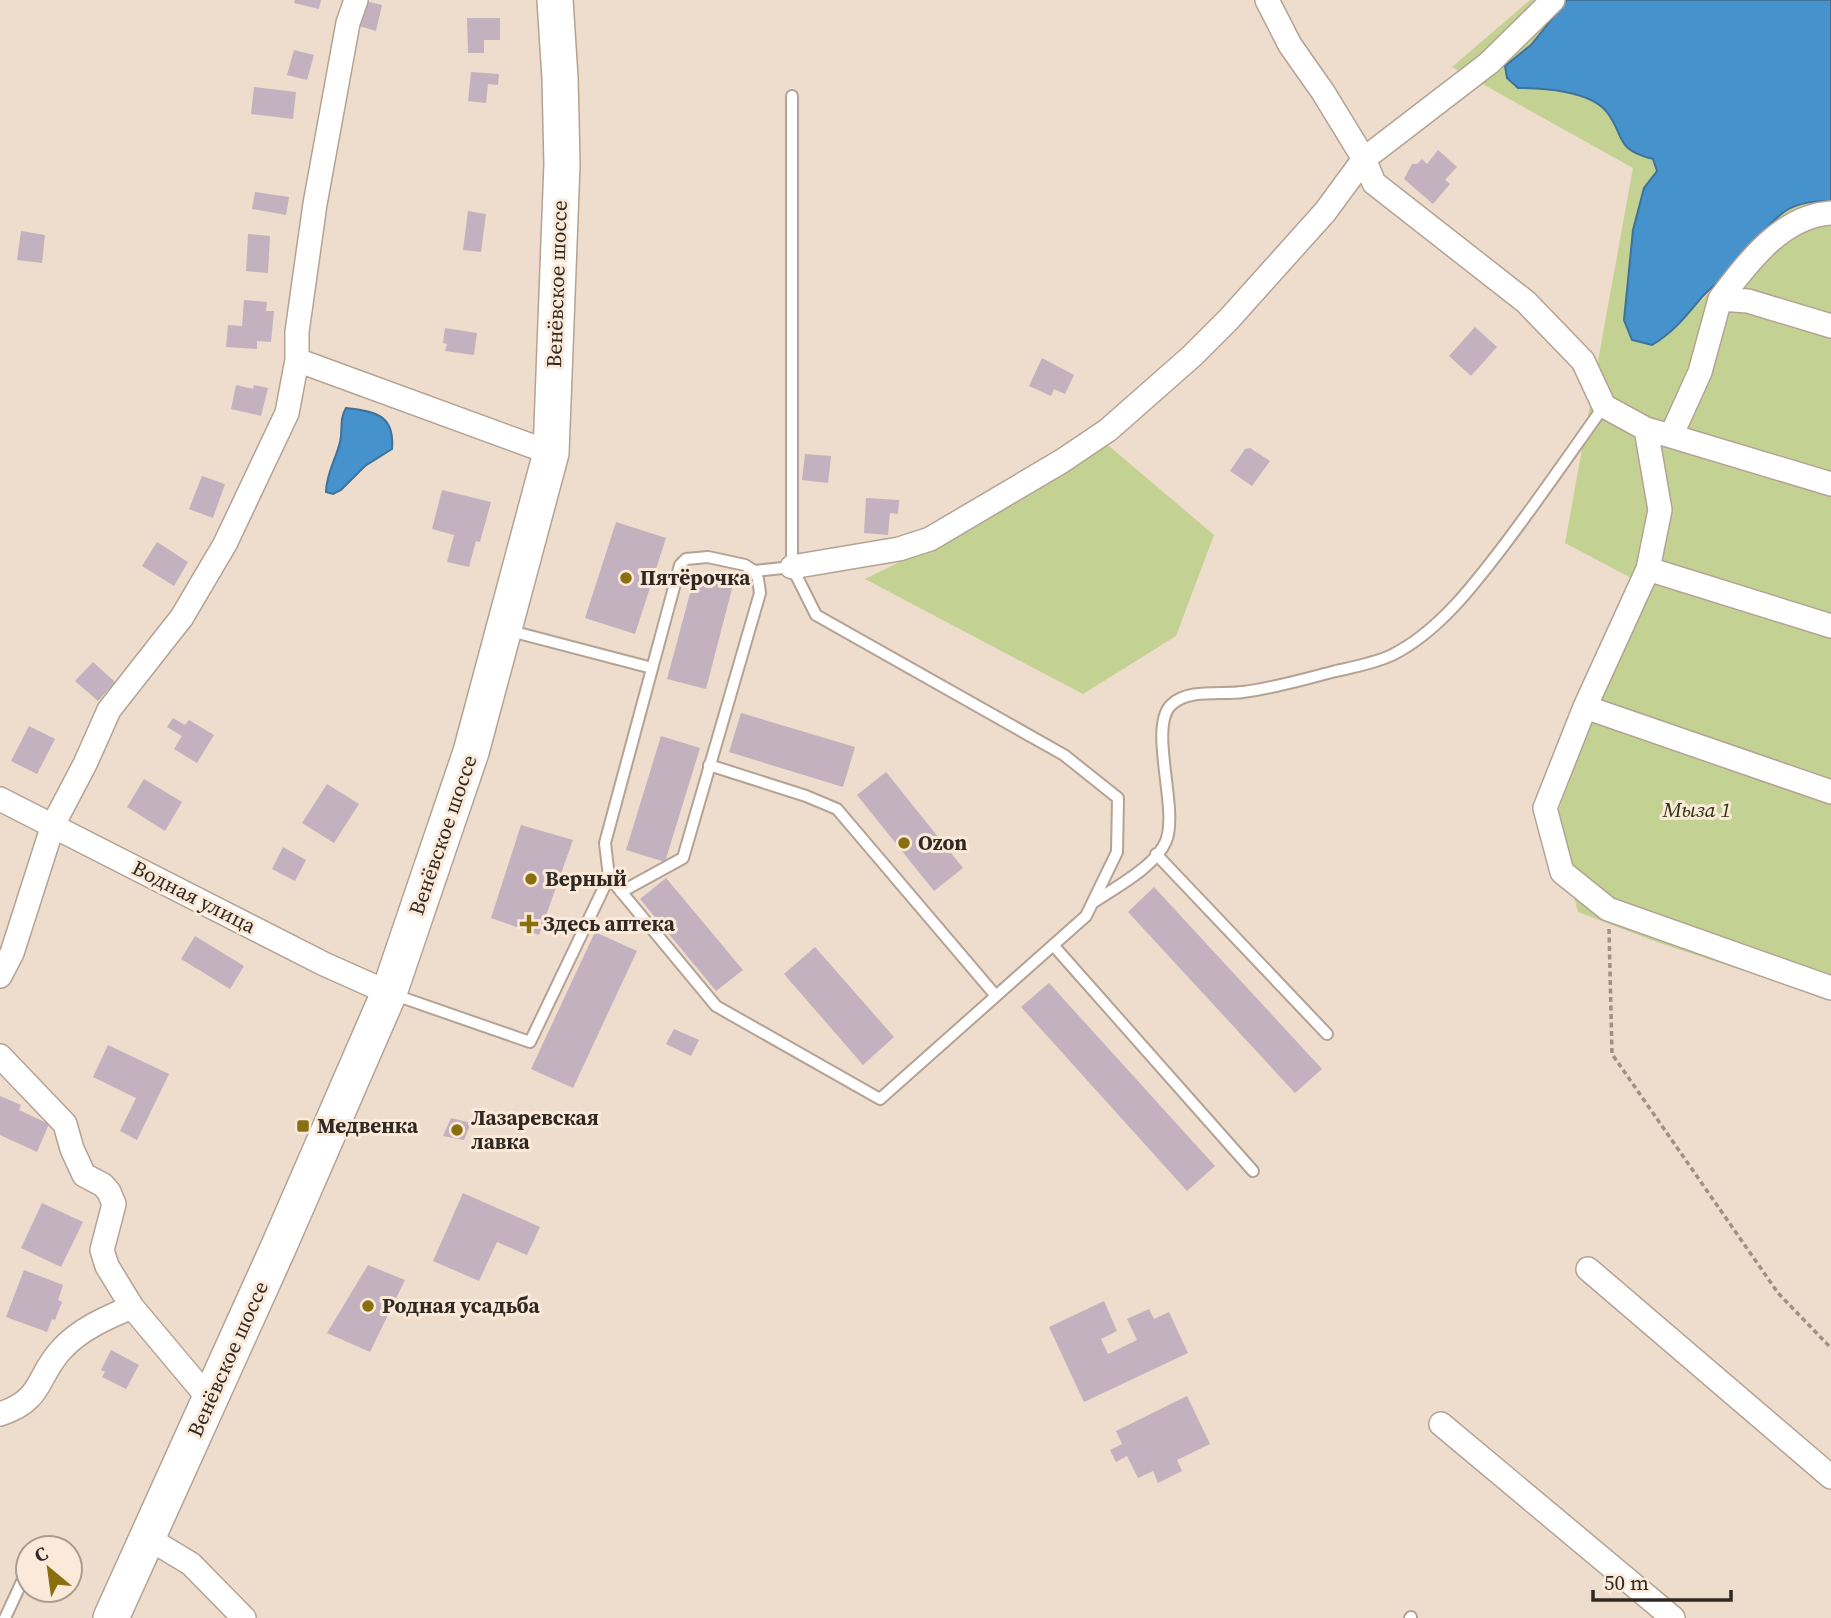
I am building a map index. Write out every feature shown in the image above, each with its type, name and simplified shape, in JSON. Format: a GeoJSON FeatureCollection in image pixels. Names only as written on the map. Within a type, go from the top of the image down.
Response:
{"type":"FeatureCollection","features":[{"type":"Feature","properties":{"kind":"main road","name":"Венёвское шоссе"},"geometry":{"type":"LineString","coordinates":[[111,1618],[389,993],[471,752],[551,453],[562,164],[555,0]]}},
{"type":"Feature","properties":{"kind":"street"},"geometry":{"type":"LineString","coordinates":[[0,976],[12,953],[53,825],[109,710],[182,617],[225,544],[287,413],[297,359],[297,332],[315,204],[348,23],[356,0]]}},
{"type":"Feature","properties":{"kind":"street"},"geometry":{"type":"LineString","coordinates":[[1267,0],[1290,45],[1364,159],[1374,183],[1526,302],[1555,330],[1583,361],[1604,406],[1646,429],[1831,484]]}},
{"type":"Feature","properties":{"kind":"street"},"geometry":{"type":"LineString","coordinates":[[792,567],[899,549],[930,540],[1062,461],[1108,430],[1192,356],[1229,319],[1325,212],[1364,159],[1489,63],[1553,0]]}},
{"type":"Feature","properties":{"kind":"street"},"geometry":{"type":"LineString","coordinates":[[1671,436],[1700,372],[1720,299],[1756,253],[1779,234],[1800,222],[1831,214]]}},
{"type":"Feature","properties":{"kind":"street"},"geometry":{"type":"LineString","coordinates":[[1720,299],[1748,301],[1831,326]]}},
{"type":"Feature","properties":{"kind":"street"},"geometry":{"type":"LineString","coordinates":[[297,359],[551,453]]}},
{"type":"Feature","properties":{"kind":"street"},"geometry":{"type":"LineString","coordinates":[[1646,429],[1660,510],[1648,569],[1585,707],[1545,808],[1562,873],[1608,909],[1831,988]]}},
{"type":"Feature","properties":{"kind":"street"},"geometry":{"type":"LineString","coordinates":[[1648,569],[1831,626]]}},
{"type":"Feature","properties":{"kind":"street"},"geometry":{"type":"LineString","coordinates":[[1585,707],[1831,792]]}},
{"type":"Feature","properties":{"kind":"street","name":"Водная улица"},"geometry":{"type":"LineString","coordinates":[[0,799],[324,964],[389,993]]}},
{"type":"Feature","properties":{"kind":"street"},"geometry":{"type":"LineString","coordinates":[[0,1056],[65,1124],[75,1158],[84,1175],[103,1185],[109,1192],[114,1204],[102,1250],[107,1266],[132,1307],[210,1400]]}},
{"type":"Feature","properties":{"kind":"street"},"geometry":{"type":"LineString","coordinates":[[1588,1269],[1831,1477]]}},
{"type":"Feature","properties":{"kind":"street"},"geometry":{"type":"LineString","coordinates":[[0,1414],[19,1408],[36,1390],[61,1350],[109,1317],[132,1307]]}},
{"type":"Feature","properties":{"kind":"street"},"geometry":{"type":"LineString","coordinates":[[1441,1424],[1673,1618]]}},
{"type":"Feature","properties":{"kind":"street"},"geometry":{"type":"LineString","coordinates":[[148,1538],[191,1564],[244,1618]]}},
{"type":"Feature","properties":{"kind":"lane"},"geometry":{"type":"LineString","coordinates":[[792,96],[792,567],[816,615],[1064,755],[1118,798],[1117,852],[1086,916],[880,1099],[716,1006],[609,877],[605,843],[680,565],[685,559],[708,557],[745,565],[754,570],[792,567]]}},
{"type":"Feature","properties":{"kind":"lane"},"geometry":{"type":"LineString","coordinates":[[1092,903],[1136,874],[1166,840],[1168,827],[1163,731],[1167,711],[1173,703],[1189,696],[1241,693],[1273,687],[1365,664],[1404,648],[1430,628],[1480,576],[1604,406]]}},
{"type":"Feature","properties":{"kind":"lane"},"geometry":{"type":"LineString","coordinates":[[621,892],[683,858],[760,593],[754,570]]}},
{"type":"Feature","properties":{"kind":"lane"},"geometry":{"type":"LineString","coordinates":[[504,629],[652,668]]}},
{"type":"Feature","properties":{"kind":"lane"},"geometry":{"type":"LineString","coordinates":[[709,765],[806,796],[837,809],[996,996]]}},
{"type":"Feature","properties":{"kind":"lane"},"geometry":{"type":"LineString","coordinates":[[1156,854],[1327,1034]]}},
{"type":"Feature","properties":{"kind":"lane"},"geometry":{"type":"LineString","coordinates":[[389,993],[530,1042],[609,877]]}},
{"type":"Feature","properties":{"kind":"lane"},"geometry":{"type":"LineString","coordinates":[[1053,945],[1253,1171]]}},
{"type":"Feature","properties":{"kind":"lane"},"geometry":{"type":"LineString","coordinates":[[5,1618],[14,1599]]}},
{"type":"Feature","properties":{"kind":"path"},"geometry":{"type":"LineString","coordinates":[[1608,909],[1612,1054],[1777,1293],[1831,1348]]}},
{"type":"Feature","properties":{"kind":"green space","name":"Мыза 1"},"geometry":{"type":"Polygon","coordinates":[[[1530,0],[1567,0],[1531,45],[1505,66],[1507,78],[1518,88],[1565,92],[1598,104],[1612,120],[1626,146],[1653,159],[1657,171],[1644,188],[1633,230],[1624,320],[1632,340],[1652,345],[1663,339],[1785,211],[1800,205],[1831,202],[1831,1000],[1657,942],[1578,912],[1555,827],[1581,722],[1650,588],[1565,543],[1633,168],[1452,67],[1530,0]]]}},
{"type":"Feature","properties":{"kind":"green space"},"geometry":{"type":"Polygon","coordinates":[[[1103,441],[1214,535],[1176,636],[1083,694],[865,579],[928,548],[1103,441]]]}},
{"type":"Feature","properties":{"kind":"water"},"geometry":{"type":"Polygon","coordinates":[[[1567,0],[1831,0],[1831,202],[1800,204],[1778,217],[1679,323],[1652,345],[1632,340],[1624,320],[1633,230],[1644,188],[1657,171],[1653,159],[1626,146],[1606,111],[1589,99],[1565,92],[1518,88],[1507,78],[1505,66],[1531,45],[1567,0]]]}},
{"type":"Feature","properties":{"kind":"water"},"geometry":{"type":"Polygon","coordinates":[[[346,408],[374,413],[381,417],[390,429],[392,449],[365,466],[341,490],[333,494],[326,492],[326,485],[340,442],[346,408]]]}},
{"type":"Feature","properties":{"kind":"building"},"geometry":{"type":"Polygon","coordinates":[[[295,0],[321,0],[319,9],[294,3],[295,0]]]}},
{"type":"Feature","properties":{"kind":"building"},"geometry":{"type":"Polygon","coordinates":[[[365,1],[382,5],[376,31],[359,26],[365,1]]]}},
{"type":"Feature","properties":{"kind":"building"},"geometry":{"type":"Polygon","coordinates":[[[467,18],[500,18],[500,40],[484,40],[484,53],[468,53],[467,18]]]}},
{"type":"Feature","properties":{"kind":"building"},"geometry":{"type":"Polygon","coordinates":[[[294,50],[314,55],[307,80],[287,75],[294,50]]]}},
{"type":"Feature","properties":{"kind":"building"},"geometry":{"type":"Polygon","coordinates":[[[471,72],[499,74],[498,85],[488,84],[486,103],[468,101],[471,72]]]}},
{"type":"Feature","properties":{"kind":"building"},"geometry":{"type":"Polygon","coordinates":[[[254,87],[296,92],[293,119],[251,114],[254,87]]]}},
{"type":"Feature","properties":{"kind":"building"},"geometry":{"type":"Polygon","coordinates":[[[1438,150],[1457,167],[1445,180],[1450,184],[1433,204],[1404,179],[1412,164],[1417,164],[1422,159],[1427,164],[1438,150]]]}},
{"type":"Feature","properties":{"kind":"building"},"geometry":{"type":"Polygon","coordinates":[[[255,192],[289,197],[286,215],[252,209],[255,192]]]}},
{"type":"Feature","properties":{"kind":"building"},"geometry":{"type":"Polygon","coordinates":[[[468,211],[486,214],[481,252],[463,250],[468,211]]]}},
{"type":"Feature","properties":{"kind":"building"},"geometry":{"type":"Polygon","coordinates":[[[21,231],[45,235],[42,263],[17,260],[21,231]]]}},
{"type":"Feature","properties":{"kind":"building"},"geometry":{"type":"Polygon","coordinates":[[[248,234],[270,236],[268,273],[246,271],[248,234]]]}},
{"type":"Feature","properties":{"kind":"building"},"geometry":{"type":"Polygon","coordinates":[[[244,300],[267,302],[266,311],[274,311],[271,342],[257,341],[257,349],[226,347],[228,325],[242,326],[244,300]]]}},
{"type":"Feature","properties":{"kind":"building"},"geometry":{"type":"Polygon","coordinates":[[[1475,327],[1497,347],[1471,376],[1449,356],[1475,327]]]}},
{"type":"Feature","properties":{"kind":"building"},"geometry":{"type":"Polygon","coordinates":[[[445,328],[477,333],[474,355],[445,351],[445,328]]]}},
{"type":"Feature","properties":{"kind":"building"},"geometry":{"type":"Polygon","coordinates":[[[1042,358],[1074,375],[1065,394],[1054,389],[1051,396],[1029,386],[1042,358]]]}},
{"type":"Feature","properties":{"kind":"building"},"geometry":{"type":"Polygon","coordinates":[[[236,385],[253,389],[254,385],[268,388],[261,416],[231,409],[236,385]]]}},
{"type":"Feature","properties":{"kind":"building"},"geometry":{"type":"Polygon","coordinates":[[[1250,448],[1270,461],[1252,486],[1230,471],[1245,449],[1250,448]]]}},
{"type":"Feature","properties":{"kind":"building"},"geometry":{"type":"Polygon","coordinates":[[[805,454],[831,456],[828,483],[802,480],[805,454]]]}},
{"type":"Feature","properties":{"kind":"building"},"geometry":{"type":"Polygon","coordinates":[[[202,476],[225,484],[213,518],[189,509],[202,476]]]}},
{"type":"Feature","properties":{"kind":"building"},"geometry":{"type":"Polygon","coordinates":[[[442,490],[491,502],[480,542],[476,541],[469,567],[447,562],[454,535],[432,529],[442,490]]]}},
{"type":"Feature","properties":{"kind":"building"},"geometry":{"type":"Polygon","coordinates":[[[866,498],[899,500],[898,514],[890,513],[888,535],[864,533],[866,498]]]}},
{"type":"Feature","properties":{"kind":"building","name":"Пятёрочка"},"geometry":{"type":"Polygon","coordinates":[[[616,522],[666,538],[635,634],[585,618],[616,522]]]}},
{"type":"Feature","properties":{"kind":"building"},"geometry":{"type":"Polygon","coordinates":[[[157,542],[188,562],[174,586],[142,566],[157,542]]]}},
{"type":"Feature","properties":{"kind":"building"},"geometry":{"type":"Polygon","coordinates":[[[696,571],[734,581],[706,689],[667,679],[696,571]]]}},
{"type":"Feature","properties":{"kind":"building"},"geometry":{"type":"Polygon","coordinates":[[[93,662],[115,682],[98,701],[75,681],[93,662]]]}},
{"type":"Feature","properties":{"kind":"building"},"geometry":{"type":"Polygon","coordinates":[[[741,713],[855,747],[843,787],[729,752],[741,713]]]}},
{"type":"Feature","properties":{"kind":"building"},"geometry":{"type":"Polygon","coordinates":[[[173,718],[185,725],[189,720],[214,735],[197,763],[174,749],[182,736],[167,727],[173,718]]]}},
{"type":"Feature","properties":{"kind":"building"},"geometry":{"type":"Polygon","coordinates":[[[29,726],[55,739],[37,774],[11,761],[29,726]]]}},
{"type":"Feature","properties":{"kind":"building"},"geometry":{"type":"Polygon","coordinates":[[[661,736],[700,748],[665,862],[626,850],[661,736]]]}},
{"type":"Feature","properties":{"kind":"building"},"geometry":{"type":"Polygon","coordinates":[[[886,772],[963,868],[934,891],[857,795],[886,772]]]}},
{"type":"Feature","properties":{"kind":"building"},"geometry":{"type":"Polygon","coordinates":[[[144,779],[182,802],[165,831],[127,807],[144,779]]]}},
{"type":"Feature","properties":{"kind":"building"},"geometry":{"type":"Polygon","coordinates":[[[327,784],[359,804],[334,843],[302,823],[327,784]]]}},
{"type":"Feature","properties":{"kind":"building","name":"Верный"},"geometry":{"type":"Polygon","coordinates":[[[521,825],[573,840],[539,935],[491,918],[521,825]]]}},
{"type":"Feature","properties":{"kind":"building"},"geometry":{"type":"Polygon","coordinates":[[[283,847],[306,860],[295,881],[272,869],[283,847]]]}},
{"type":"Feature","properties":{"kind":"building"},"geometry":{"type":"Polygon","coordinates":[[[666,878],[743,970],[716,991],[640,899],[666,878]]]}},
{"type":"Feature","properties":{"kind":"building"},"geometry":{"type":"Polygon","coordinates":[[[1154,887],[1322,1069],[1295,1093],[1128,912],[1154,887]]]}},
{"type":"Feature","properties":{"kind":"building"},"geometry":{"type":"Polygon","coordinates":[[[595,932],[637,951],[573,1088],[531,1069],[595,932]]]}},
{"type":"Feature","properties":{"kind":"building"},"geometry":{"type":"Polygon","coordinates":[[[195,936],[244,966],[230,989],[181,959],[195,936]]]}},
{"type":"Feature","properties":{"kind":"building"},"geometry":{"type":"Polygon","coordinates":[[[815,947],[894,1037],[863,1065],[784,974],[815,947]]]}},
{"type":"Feature","properties":{"kind":"building"},"geometry":{"type":"Polygon","coordinates":[[[1049,983],[1215,1166],[1187,1191],[1021,1007],[1049,983]]]}},
{"type":"Feature","properties":{"kind":"building"},"geometry":{"type":"Polygon","coordinates":[[[674,1029],[699,1040],[691,1056],[666,1044],[674,1029]]]}},
{"type":"Feature","properties":{"kind":"building"},"geometry":{"type":"Polygon","coordinates":[[[108,1045],[169,1074],[137,1140],[120,1131],[136,1098],[93,1077],[108,1045]]]}},
{"type":"Feature","properties":{"kind":"building"},"geometry":{"type":"Polygon","coordinates":[[[0,1096],[21,1105],[19,1110],[49,1124],[37,1152],[0,1135],[0,1096]]]}},
{"type":"Feature","properties":{"kind":"building","name":"Лазаревская лавка"},"geometry":{"type":"Polygon","coordinates":[[[451,1118],[471,1123],[464,1140],[443,1136],[451,1118]]]}},
{"type":"Feature","properties":{"kind":"building"},"geometry":{"type":"Polygon","coordinates":[[[463,1193],[540,1227],[527,1255],[497,1242],[479,1281],[433,1261],[463,1193]]]}},
{"type":"Feature","properties":{"kind":"building"},"geometry":{"type":"Polygon","coordinates":[[[42,1203],[83,1222],[61,1267],[21,1248],[42,1203]]]}},
{"type":"Feature","properties":{"kind":"building","name":"Родная усадьба"},"geometry":{"type":"Polygon","coordinates":[[[368,1265],[405,1280],[370,1352],[327,1333],[368,1265]]]}},
{"type":"Feature","properties":{"kind":"building"},"geometry":{"type":"Polygon","coordinates":[[[24,1270],[63,1285],[58,1300],[62,1302],[47,1332],[6,1317],[24,1270]]]}},
{"type":"Feature","properties":{"kind":"building"},"geometry":{"type":"Polygon","coordinates":[[[1104,1301],[1117,1331],[1101,1339],[1108,1354],[1137,1340],[1127,1319],[1149,1309],[1154,1319],[1169,1312],[1188,1353],[1084,1402],[1049,1327],[1104,1301]]]}},
{"type":"Feature","properties":{"kind":"building"},"geometry":{"type":"Polygon","coordinates":[[[111,1350],[139,1365],[126,1389],[102,1377],[105,1372],[101,1370],[111,1350]]]}},
{"type":"Feature","properties":{"kind":"building"},"geometry":{"type":"Polygon","coordinates":[[[1187,1396],[1210,1444],[1177,1460],[1182,1471],[1158,1483],[1153,1471],[1138,1478],[1127,1456],[1116,1462],[1110,1450],[1122,1444],[1116,1431],[1187,1396]]]}},
{"type":"Feature","properties":{"kind":"place","name":"Пятёрочка"},"geometry":{"type":"Point","coordinates":[626,578]}},
{"type":"Feature","properties":{"kind":"place","name":"Ozon"},"geometry":{"type":"Point","coordinates":[904,843]}},
{"type":"Feature","properties":{"kind":"place","name":"Верный"},"geometry":{"type":"Point","coordinates":[531,879]}},
{"type":"Feature","properties":{"kind":"place","name":"Здесь аптека"},"geometry":{"type":"Point","coordinates":[529,924]}},
{"type":"Feature","properties":{"kind":"place","name":"Медвенка"},"geometry":{"type":"Point","coordinates":[303,1126]}},
{"type":"Feature","properties":{"kind":"place","name":"Лазаревская лавка"},"geometry":{"type":"Point","coordinates":[457,1130]}},
{"type":"Feature","properties":{"kind":"place","name":"Родная усадьба"},"geometry":{"type":"Point","coordinates":[368,1306]}}]}
